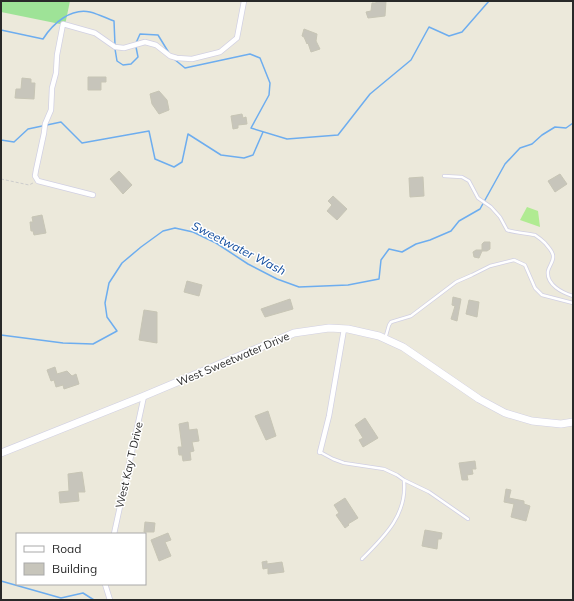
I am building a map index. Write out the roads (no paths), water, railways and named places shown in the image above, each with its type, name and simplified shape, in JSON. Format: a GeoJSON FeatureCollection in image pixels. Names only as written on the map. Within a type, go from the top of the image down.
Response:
{"type":"FeatureCollection","features":[{"type":"Feature","properties":{"kind":"street"},"geometry":{"type":"LineString","coordinates":[[93,195],[38,181],[35,176],[45,124],[51,110],[52,88],[56,73],[57,55],[63,24],[95,32],[115,47],[124,48],[145,42],[156,45],[170,56],[192,59],[220,52],[236,38],[244,1]]}},
{"type":"Feature","properties":{"kind":"street","name":"West Sweetwater Drive"},"geometry":{"type":"LineString","coordinates":[[1,453],[144,396],[294,333],[329,328],[344,329],[378,336],[403,347],[479,399],[505,413],[532,421],[561,424],[573,422]]}},
{"type":"Feature","properties":{"kind":"street"},"geometry":{"type":"LineString","coordinates":[[320,452],[329,416],[344,329]]}},
{"type":"Feature","properties":{"kind":"street","name":"West Kay T Drive"},"geometry":{"type":"LineString","coordinates":[[114,533],[144,396]]}},
{"type":"Feature","properties":{"kind":"street"},"geometry":{"type":"LineString","coordinates":[[105,585],[110,600]]}},
{"type":"Feature","properties":{"kind":"lane"},"geometry":{"type":"LineString","coordinates":[[444,176],[462,177],[469,181],[478,198],[491,207],[500,217],[507,230],[536,236],[543,241],[552,252],[553,258],[548,271],[548,276],[554,285],[563,293],[573,296]]}},
{"type":"Feature","properties":{"kind":"lane"},"geometry":{"type":"LineString","coordinates":[[385,339],[391,322],[411,316],[456,282],[490,266],[514,260],[525,265],[535,288],[542,295],[573,303]]}},
{"type":"Feature","properties":{"kind":"lane"},"geometry":{"type":"LineString","coordinates":[[320,452],[344,463],[384,469],[429,492],[468,519]]}},
{"type":"Feature","properties":{"kind":"lane"},"geometry":{"type":"LineString","coordinates":[[362,559],[394,523],[400,511],[405,493],[404,480]]}},
{"type":"Feature","properties":{"kind":"waterway"},"geometry":{"type":"LineString","coordinates":[[174,59],[185,68],[250,54],[260,58],[270,83],[269,95],[251,128],[287,139],[338,135],[370,94],[411,60],[429,27],[449,36],[462,32],[489,1]]}},
{"type":"Feature","properties":{"kind":"waterway"},"geometry":{"type":"LineString","coordinates":[[1,30],[43,39],[57,22],[76,12],[83,11],[114,21],[115,45]]}},
{"type":"Feature","properties":{"kind":"waterway"},"geometry":{"type":"LineString","coordinates":[[136,43],[140,34],[158,35],[169,53]]}},
{"type":"Feature","properties":{"kind":"waterway"},"geometry":{"type":"LineString","coordinates":[[115,49],[117,61],[123,65],[131,64],[138,57],[136,47]]}},
{"type":"Feature","properties":{"kind":"waterway"},"geometry":{"type":"LineString","coordinates":[[1,140],[14,142],[28,129],[61,122],[82,143],[149,131],[155,159],[174,167],[182,162],[188,134],[221,155],[244,158],[253,155],[263,132]]}},
{"type":"Feature","properties":{"kind":"waterway","name":"Sweetwater Wash"},"geometry":{"type":"LineString","coordinates":[[1,335],[63,343],[93,344],[117,331],[107,317],[105,303],[109,283],[122,263],[141,247],[163,231],[175,228],[193,232],[216,243],[248,264],[277,279],[299,287],[348,285],[379,279],[381,260],[389,249],[402,252],[416,244],[451,231],[459,221],[480,209],[505,164],[520,148],[532,144],[542,135],[555,127],[566,128],[573,123]]}},
{"type":"Feature","properties":{"kind":"waterway"},"geometry":{"type":"LineString","coordinates":[[1,581],[61,598],[83,593],[94,600]]}}]}
